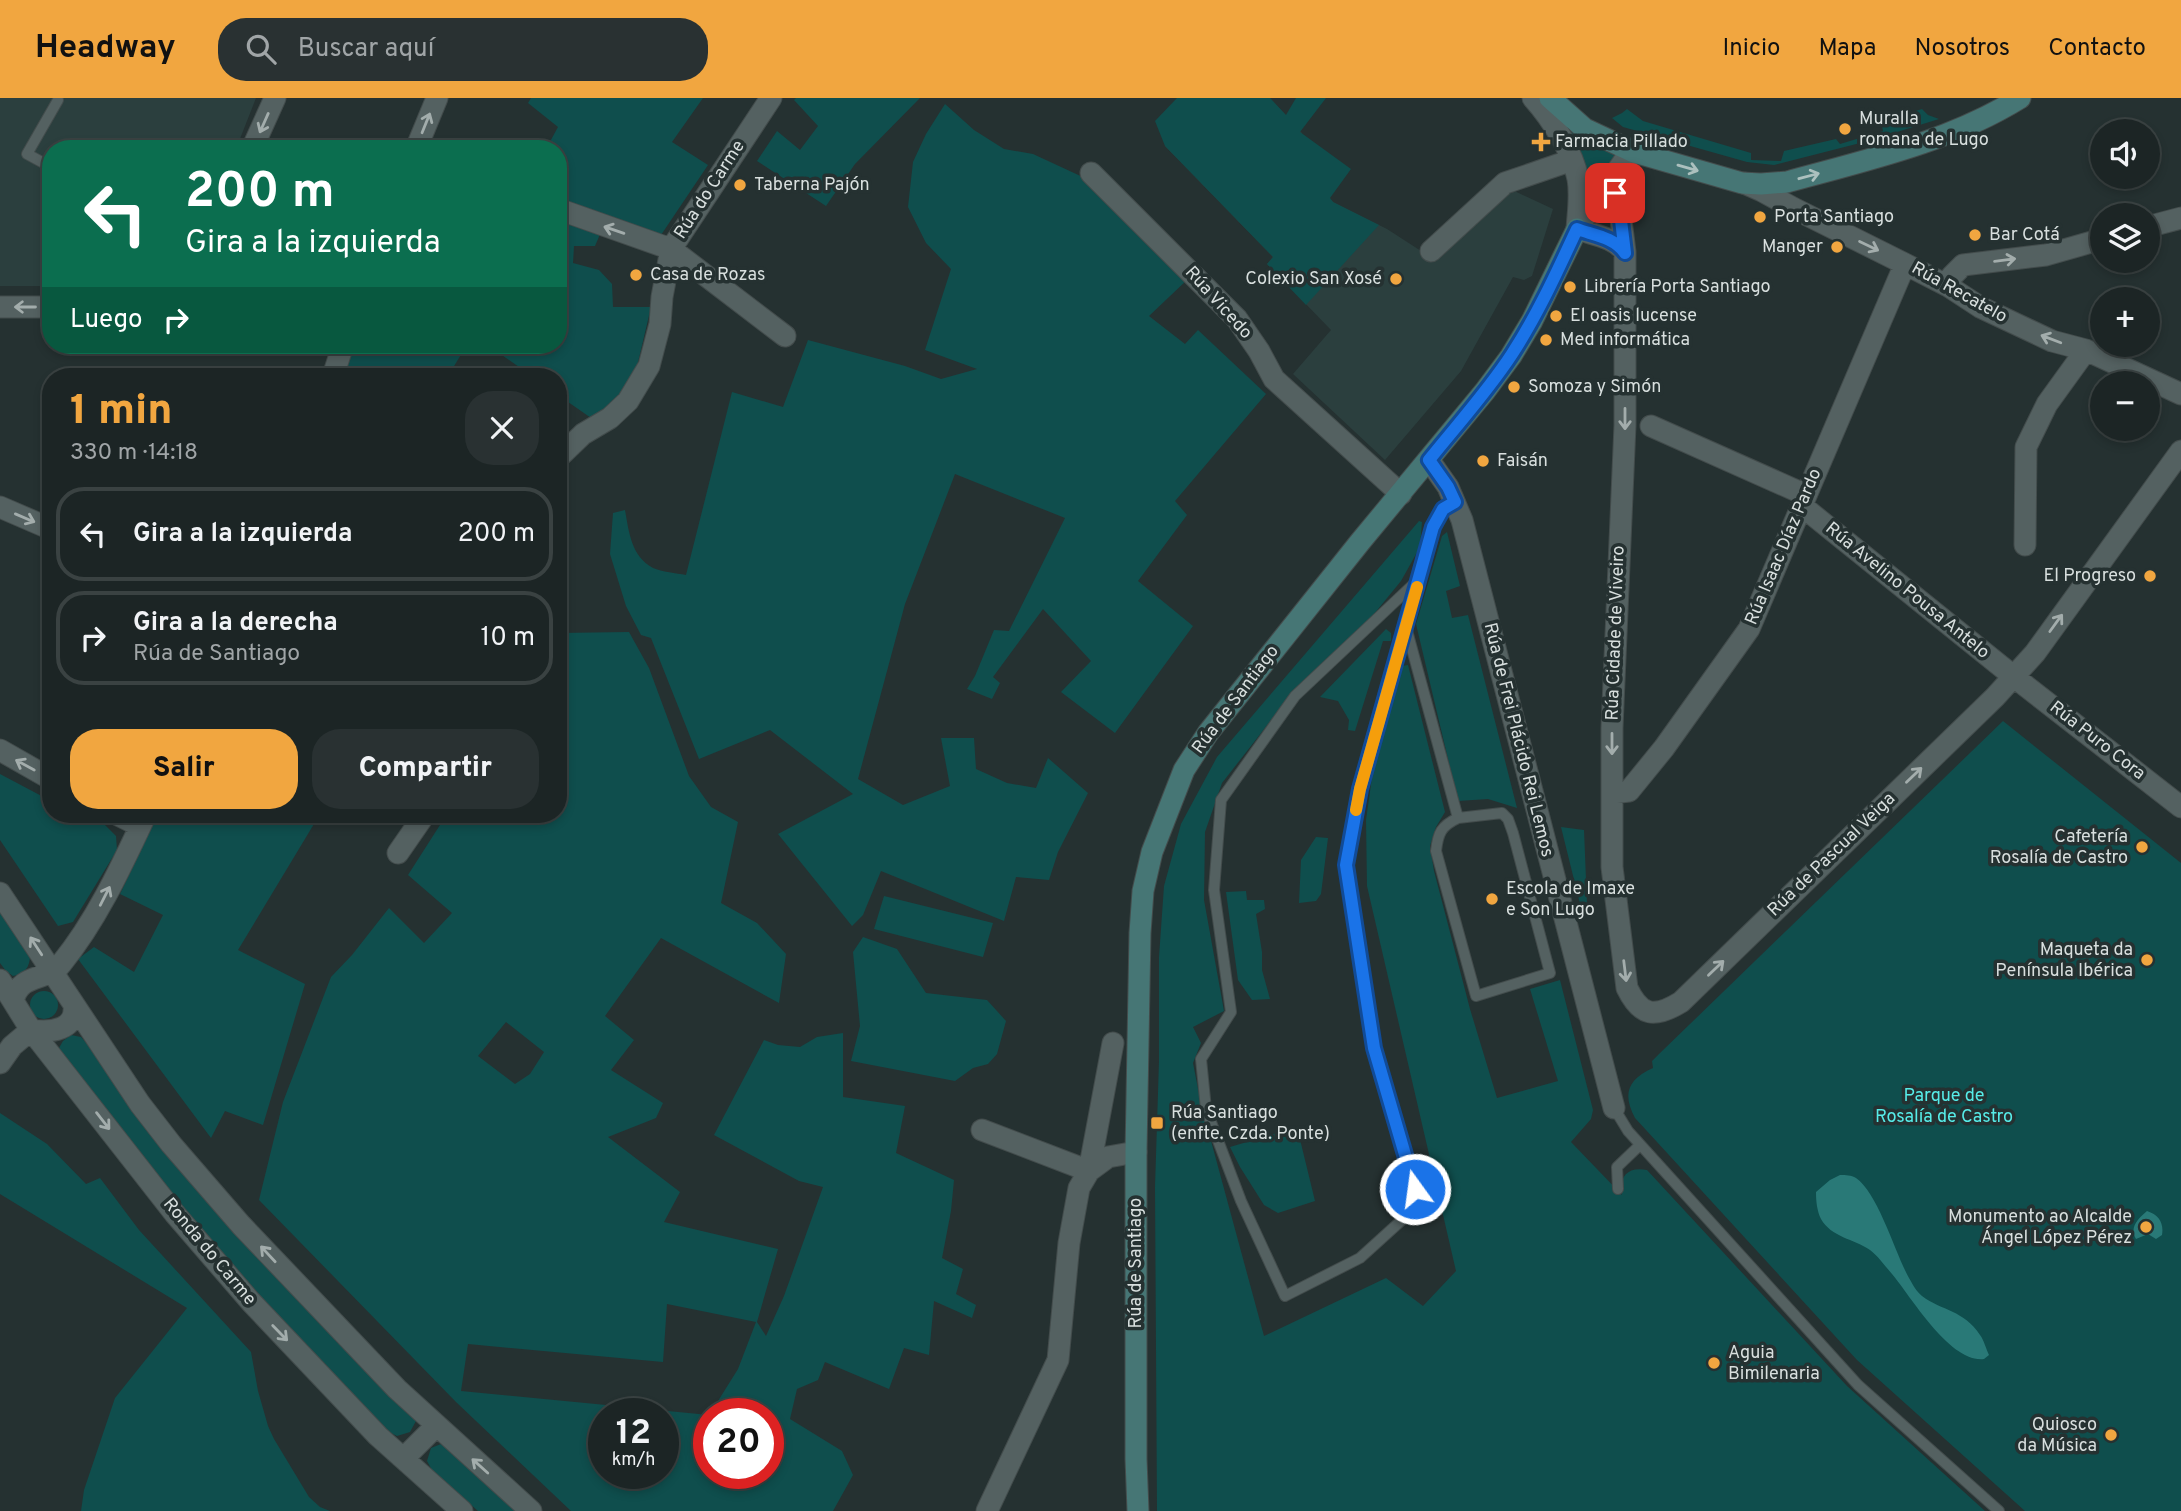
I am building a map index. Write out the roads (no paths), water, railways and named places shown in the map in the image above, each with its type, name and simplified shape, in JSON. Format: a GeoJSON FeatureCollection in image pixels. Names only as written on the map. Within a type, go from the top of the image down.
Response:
{"type":"FeatureCollection","features":[{"type":"Feature","properties":{"kind":"street"},"geometry":{"type":"LineString","coordinates":[[256,140],[275,98]]}},
{"type":"Feature","properties":{"kind":"street"},"geometry":{"type":"LineString","coordinates":[[420,140],[437,98]]}},
{"type":"Feature","properties":{"kind":"street","name":"Rúa do Carme"},"geometry":{"type":"LineString","coordinates":[[567,449],[583,434],[610,418],[628,401],[649,366],[660,324],[671,249],[771,98]]}},
{"type":"Feature","properties":{"kind":"street"},"geometry":{"type":"LineString","coordinates":[[1547,98],[1585,129],[1634,152],[1742,183],[1761,184],[1787,182],[1941,137],[1991,116],[2020,98]]}},
{"type":"Feature","properties":{"kind":"street","name":"Rúa de Santiago"},"geometry":{"type":"LineString","coordinates":[[1547,98],[1547,116],[1572,160],[1578,180],[1577,229]]}},
{"type":"Feature","properties":{"kind":"street","name":"Rúa de Santiago"},"geometry":{"type":"LineString","coordinates":[[1138,1511],[1136,1152],[1140,933],[1143,891],[1152,852],[1167,810],[1184,770],[1208,733],[1511,356],[1540,307],[1577,229],[1623,160],[1634,152]]}},
{"type":"Feature","properties":{"kind":"street"},"geometry":{"type":"LineString","coordinates":[[1430,251],[1505,183],[1572,160]]}},
{"type":"Feature","properties":{"kind":"street","name":"Rúa Vicedo"},"geometry":{"type":"LineString","coordinates":[[1091,173],[1237,319],[1274,379],[1401,494]]}},
{"type":"Feature","properties":{"kind":"street","name":"Rúa Cidade de Viveiro"},"geometry":{"type":"LineString","coordinates":[[1614,176],[1613,186],[1619,204],[1625,253],[1625,425],[1612,728],[1612,867],[1628,988],[1633,1000],[1641,1008]]}},
{"type":"Feature","properties":{"kind":"street","name":"Rúa Recatelo"},"geometry":{"type":"LineString","coordinates":[[1742,183],[1948,286],[1980,307],[2052,341],[2087,350],[2181,394]]}},
{"type":"Feature","properties":{"kind":"street"},"geometry":{"type":"LineString","coordinates":[[567,212],[671,249],[785,336]]}},
{"type":"Feature","properties":{"kind":"street"},"geometry":{"type":"LineString","coordinates":[[2160,224],[2181,218]]}},
{"type":"Feature","properties":{"kind":"street"},"geometry":{"type":"LineString","coordinates":[[1577,229],[1609,239],[1617,243],[1625,253]]}},
{"type":"Feature","properties":{"kind":"street"},"geometry":{"type":"LineString","coordinates":[[1948,286],[1952,276],[1964,265],[2046,255],[2090,242]]}},
{"type":"Feature","properties":{"kind":"street","name":"Rúa Isaac Díaz Pardo"},"geometry":{"type":"LineString","coordinates":[[1612,793],[1629,791],[1664,748],[1749,629],[1905,264]]}},
{"type":"Feature","properties":{"kind":"street"},"geometry":{"type":"LineString","coordinates":[[0,307],[42,307]]}},
{"type":"Feature","properties":{"kind":"street"},"geometry":{"type":"LineString","coordinates":[[2025,545],[2026,447],[2047,404],[2087,350]]}},
{"type":"Feature","properties":{"kind":"street","name":"Rúa Avelino Pousa Antelo"},"geometry":{"type":"LineString","coordinates":[[1651,426],[1804,500],[2013,676]]}},
{"type":"Feature","properties":{"kind":"street","name":"Rúa de Pascual Veiga"},"geometry":{"type":"LineString","coordinates":[[1641,1008],[1652,1013],[1666,1011],[1681,1002],[1995,697],[2035,653],[2181,451]]}},
{"type":"Feature","properties":{"kind":"street","name":"Rúa de Frei Plácido Rei Lemos"},"geometry":{"type":"LineString","coordinates":[[1429,460],[1448,487],[1462,520],[1615,1108]]}},
{"type":"Feature","properties":{"kind":"street"},"geometry":{"type":"LineString","coordinates":[[0,507],[42,525]]}},
{"type":"Feature","properties":{"kind":"street","name":"Rúa Puro Cora"},"geometry":{"type":"LineString","coordinates":[[2013,676],[2181,807]]}},
{"type":"Feature","properties":{"kind":"street"},"geometry":{"type":"LineString","coordinates":[[0,750],[42,774]]}},
{"type":"Feature","properties":{"kind":"street"},"geometry":{"type":"LineString","coordinates":[[13,1001],[15,993],[26,982],[40,975],[53,973],[62,963],[94,917],[141,823]]}},
{"type":"Feature","properties":{"kind":"street"},"geometry":{"type":"LineString","coordinates":[[398,853],[419,823]]}},
{"type":"Feature","properties":{"kind":"street"},"geometry":{"type":"LineString","coordinates":[[0,893],[140,1104],[232,1215],[365,1358],[531,1511]]}},
{"type":"Feature","properties":{"kind":"street","name":"Ronda do Carme"},"geometry":{"type":"LineString","coordinates":[[0,980],[31,1030],[175,1214],[251,1303],[378,1436],[462,1511]]}},
{"type":"Feature","properties":{"kind":"street"},"geometry":{"type":"LineString","coordinates":[[0,1063],[12,1046],[31,1030],[54,1032],[69,1024],[75,1014],[74,1005]]}},
{"type":"Feature","properties":{"kind":"street"},"geometry":{"type":"LineString","coordinates":[[987,1511],[1058,1360],[1069,1243],[1079,1188],[1089,1171],[1113,1043]]}},
{"type":"Feature","properties":{"kind":"street"},"geometry":{"type":"LineString","coordinates":[[982,1130],[1089,1171]]}},
{"type":"Feature","properties":{"kind":"street"},"geometry":{"type":"LineString","coordinates":[[1089,1171],[1108,1157],[1136,1152]]}},
{"type":"Feature","properties":{"kind":"street"},"geometry":{"type":"LineString","coordinates":[[404,1458],[436,1426]]}},
{"type":"Feature","properties":{"kind":"lane"},"geometry":{"type":"LineString","coordinates":[[42,162],[27,154],[58,100]]}},
{"type":"Feature","properties":{"kind":"lane"},"geometry":{"type":"LineString","coordinates":[[1418,580],[1295,696],[1220,800],[1214,890],[1231,1012],[1201,1059],[1206,1109],[1241,1201],[1286,1296],[1360,1258],[1403,1219],[1415,1189],[1374,1048],[1346,865],[1360,789],[1433,527],[1439,513],[1455,502]]}},
{"type":"Feature","properties":{"kind":"lane"},"geometry":{"type":"LineString","coordinates":[[1406,624],[1458,818]]}},
{"type":"Feature","properties":{"kind":"lane"},"geometry":{"type":"LineString","coordinates":[[1502,813],[1508,819],[1550,973],[1476,996],[1436,851],[1438,834],[1444,825],[1458,818],[1502,813]]}},
{"type":"Feature","properties":{"kind":"lane"},"geometry":{"type":"LineString","coordinates":[[1615,1108],[1628,1131],[1640,1145],[1858,1385],[1999,1511]]}},
{"type":"Feature","properties":{"kind":"lane"},"geometry":{"type":"LineString","coordinates":[[1618,1189],[1617,1167],[1640,1145]]}},
{"type":"Feature","properties":{"kind":"place","name":"Muralla romana de Lugo"},"geometry":{"type":"Point","coordinates":[1845,129]}},
{"type":"Feature","properties":{"kind":"place","name":"Farmacia Pillado"},"geometry":{"type":"Point","coordinates":[1541,142]}},
{"type":"Feature","properties":{"kind":"place","name":"Taberna Pajón"},"geometry":{"type":"Point","coordinates":[740,185]}},
{"type":"Feature","properties":{"kind":"place","name":"Porta Santiago"},"geometry":{"type":"Point","coordinates":[1760,217]}},
{"type":"Feature","properties":{"kind":"place","name":"Bar Cotá"},"geometry":{"type":"Point","coordinates":[1975,235]}},
{"type":"Feature","properties":{"kind":"place","name":"Manger"},"geometry":{"type":"Point","coordinates":[1837,247]}},
{"type":"Feature","properties":{"kind":"place","name":"Casa de Rozas"},"geometry":{"type":"Point","coordinates":[636,275]}},
{"type":"Feature","properties":{"kind":"place","name":"Colexio San Xosé"},"geometry":{"type":"Point","coordinates":[1396,279]}},
{"type":"Feature","properties":{"kind":"place","name":"Librería Porta Santiago"},"geometry":{"type":"Point","coordinates":[1570,287]}},
{"type":"Feature","properties":{"kind":"place","name":"El oasis lucense"},"geometry":{"type":"Point","coordinates":[1556,316]}},
{"type":"Feature","properties":{"kind":"place","name":"Med informática"},"geometry":{"type":"Point","coordinates":[1546,340]}},
{"type":"Feature","properties":{"kind":"place","name":"Somoza y Simón"},"geometry":{"type":"Point","coordinates":[1514,387]}},
{"type":"Feature","properties":{"kind":"place","name":"Faisán"},"geometry":{"type":"Point","coordinates":[1483,461]}},
{"type":"Feature","properties":{"kind":"place","name":"El Progreso"},"geometry":{"type":"Point","coordinates":[2150,576]}},
{"type":"Feature","properties":{"kind":"place","name":"Cafetería Rosalía de Castro"},"geometry":{"type":"Point","coordinates":[2142,847]}},
{"type":"Feature","properties":{"kind":"place","name":"Escola de Imaxe e Son Lugo"},"geometry":{"type":"Point","coordinates":[1492,899]}},
{"type":"Feature","properties":{"kind":"place","name":"Maqueta da Península Ibérica"},"geometry":{"type":"Point","coordinates":[2147,960]}},
{"type":"Feature","properties":{"kind":"place","name":"Rúa Santiago (enfte. Czda. Ponte)"},"geometry":{"type":"Point","coordinates":[1157,1123]}},
{"type":"Feature","properties":{"kind":"place","name":"Monumento ao Alcalde Ángel López Pérez"},"geometry":{"type":"Point","coordinates":[2146,1227]}},
{"type":"Feature","properties":{"kind":"place","name":"Aguia Bimilenaria"},"geometry":{"type":"Point","coordinates":[1714,1363]}},
{"type":"Feature","properties":{"kind":"place","name":"Quiosco da Música"},"geometry":{"type":"Point","coordinates":[2111,1435]}},
{"type":"Feature","properties":{"kind":"park label","name":"Parque de Rosalía de Castro"},"geometry":{"type":"Point","coordinates":[1944,1106]}}]}
